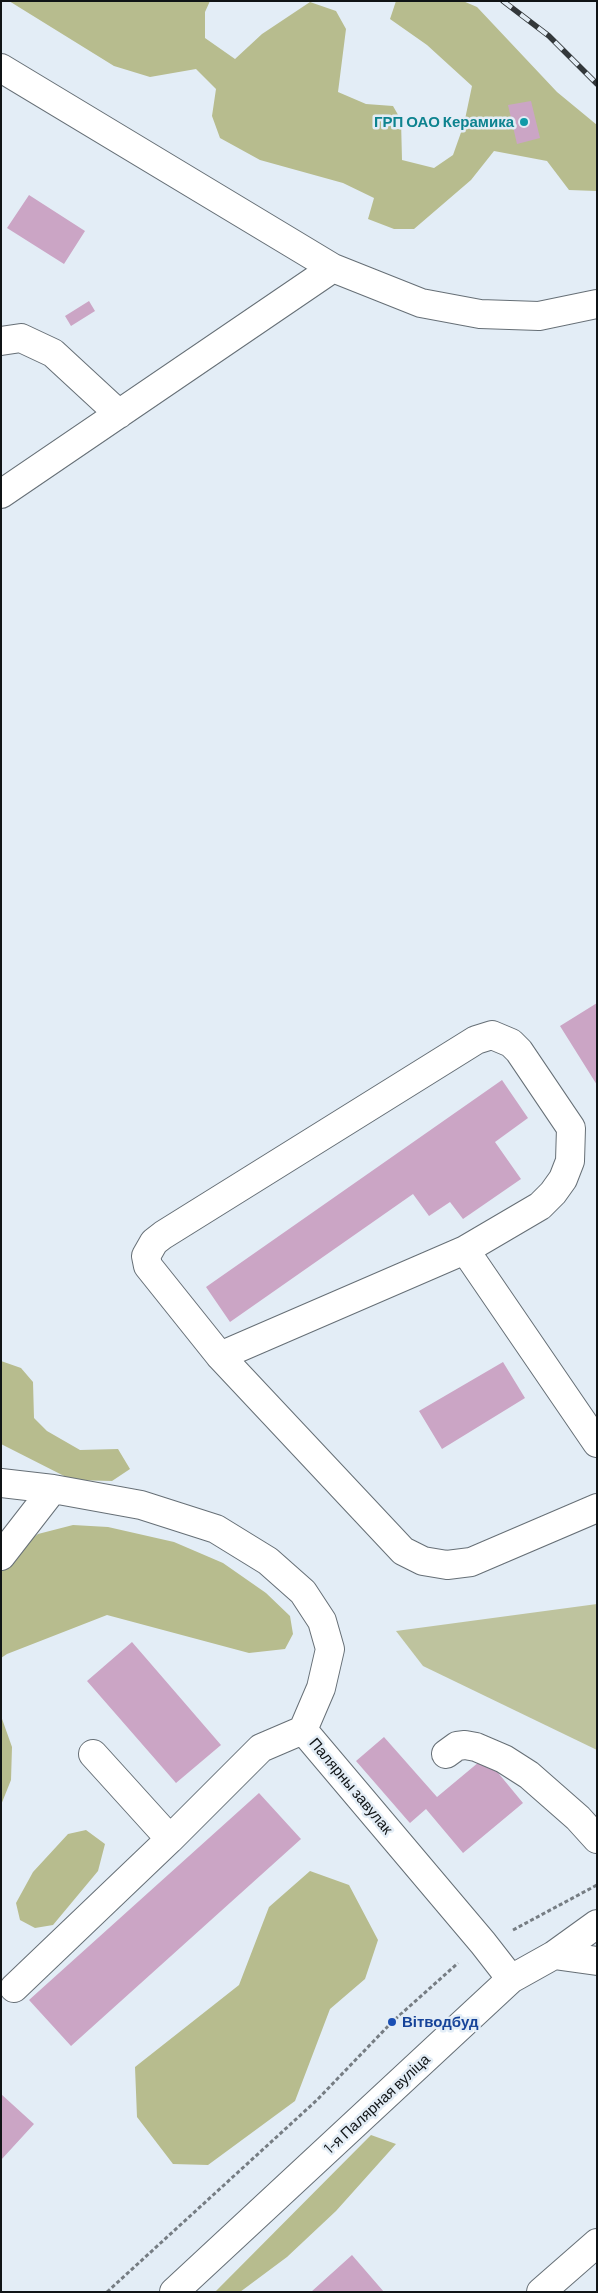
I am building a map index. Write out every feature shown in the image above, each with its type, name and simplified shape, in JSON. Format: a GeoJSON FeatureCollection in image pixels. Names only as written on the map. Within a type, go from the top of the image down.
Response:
{"type":"FeatureCollection","features":[{"type":"Feature","properties":{"kind":"street"},"geometry":{"type":"LineString","coordinates":[[1,68],[333,268],[421,303],[480,314],[539,316],[597,304]]}},
{"type":"Feature","properties":{"kind":"street"},"geometry":{"type":"LineString","coordinates":[[1,494],[333,268]]}},
{"type":"Feature","properties":{"kind":"street"},"geometry":{"type":"LineString","coordinates":[[1,341],[21,338],[53,353],[119,414]]}},
{"type":"Feature","properties":{"kind":"street"},"geometry":{"type":"LineString","coordinates":[[220,1356],[466,1250],[540,1206],[553,1193],[563,1179],[570,1162],[571,1128],[519,1051],[511,1043],[492,1035],[476,1040],[154,1242],[146,1256],[148,1266],[220,1356],[403,1551],[423,1562],[447,1565],[471,1562],[597,1508]]}},
{"type":"Feature","properties":{"kind":"street"},"geometry":{"type":"LineString","coordinates":[[466,1250],[597,1443]]}},
{"type":"Feature","properties":{"kind":"street","name":"Палярны завулак"},"geometry":{"type":"LineString","coordinates":[[1,1483],[53,1488],[140,1505],[216,1530],[268,1561],[303,1592],[322,1621],[330,1649],[321,1688],[303,1730],[483,1943],[511,1979]]}},
{"type":"Feature","properties":{"kind":"street"},"geometry":{"type":"LineString","coordinates":[[1,1556],[53,1488]]}},
{"type":"Feature","properties":{"kind":"street"},"geometry":{"type":"LineString","coordinates":[[14,1988],[170,1839],[261,1748],[303,1730]]}},
{"type":"Feature","properties":{"kind":"street"},"geometry":{"type":"LineString","coordinates":[[446,1754],[457,1746],[465,1745],[476,1746],[504,1758],[529,1775],[578,1818],[597,1839]]}},
{"type":"Feature","properties":{"kind":"street"},"geometry":{"type":"LineString","coordinates":[[93,1754],[170,1839]]}},
{"type":"Feature","properties":{"kind":"street","name":"1-я Палярная вуліца"},"geometry":{"type":"LineString","coordinates":[[174,2292],[511,1979],[554,1955],[597,1924]]}},
{"type":"Feature","properties":{"kind":"street"},"geometry":{"type":"LineString","coordinates":[[554,1955],[597,1962]]}},
{"type":"Feature","properties":{"kind":"street"},"geometry":{"type":"LineString","coordinates":[[541,2292],[597,2244]]}},
{"type":"Feature","properties":{"kind":"path"},"geometry":{"type":"LineString","coordinates":[[107,2292],[317,2100],[426,1991],[483,1943],[523,1926],[597,1885]]}},
{"type":"Feature","properties":{"kind":"green space"},"geometry":{"type":"Polygon","coordinates":[[[9,1],[210,1],[205,12],[205,38],[235,59],[262,34],[310,2],[336,11],[346,29],[338,92],[366,104],[393,106],[401,120],[402,160],[434,168],[453,155],[464,124],[472,86],[427,45],[390,19],[396,1],[463,1],[477,7],[557,92],[597,125],[597,191],[569,190],[547,161],[494,151],[471,180],[414,229],[394,229],[368,219],[374,198],[343,183],[260,160],[220,138],[212,116],[216,89],[196,69],[150,77],[114,66],[9,1]]]}},
{"type":"Feature","properties":{"kind":"green space"},"geometry":{"type":"Polygon","coordinates":[[[1,1361],[21,1368],[33,1382],[34,1418],[47,1431],[80,1450],[118,1449],[130,1469],[112,1481],[72,1480],[1,1444],[1,1361]]]}},
{"type":"Feature","properties":{"kind":"green space"},"geometry":{"type":"Polygon","coordinates":[[[73,1525],[108,1527],[174,1542],[223,1563],[266,1593],[290,1616],[293,1634],[285,1649],[249,1653],[107,1615],[1,1658],[1,1572],[24,1545],[38,1534],[73,1525]]]}},
{"type":"Feature","properties":{"kind":"green space"},"geometry":{"type":"Polygon","coordinates":[[[597,1604],[597,1750],[423,1666],[396,1631],[597,1604]]]}},
{"type":"Feature","properties":{"kind":"green space"},"geometry":{"type":"Polygon","coordinates":[[[1,1716],[12,1747],[11,1780],[1,1805],[1,1716]]]}},
{"type":"Feature","properties":{"kind":"green space"},"geometry":{"type":"Polygon","coordinates":[[[86,1830],[105,1844],[98,1871],[53,1925],[35,1928],[20,1920],[16,1903],[33,1872],[68,1834],[86,1830]]]}},
{"type":"Feature","properties":{"kind":"green space"},"geometry":{"type":"Polygon","coordinates":[[[310,1871],[349,1885],[378,1940],[365,1979],[330,2009],[295,2101],[208,2165],[173,2164],[137,2117],[135,2067],[239,1985],[269,1907],[310,1871]]]}},
{"type":"Feature","properties":{"kind":"green space"},"geometry":{"type":"Polygon","coordinates":[[[371,2135],[396,2144],[336,2211],[287,2257],[240,2292],[215,2292],[371,2135]]]}},
{"type":"Feature","properties":{"kind":"building","name":"ГРП ОАО Керамика"},"geometry":{"type":"Polygon","coordinates":[[[531,101],[540,138],[517,144],[508,105],[531,101]]]}},
{"type":"Feature","properties":{"kind":"building"},"geometry":{"type":"Polygon","coordinates":[[[29,195],[85,231],[64,264],[7,228],[29,195]]]}},
{"type":"Feature","properties":{"kind":"building"},"geometry":{"type":"Polygon","coordinates":[[[89,301],[95,311],[71,326],[65,316],[89,301]]]}},
{"type":"Feature","properties":{"kind":"building"},"geometry":{"type":"Polygon","coordinates":[[[597,1003],[597,1085],[560,1026],[597,1003]]]}},
{"type":"Feature","properties":{"kind":"building"},"geometry":{"type":"Polygon","coordinates":[[[502,1080],[528,1118],[495,1142],[521,1179],[463,1219],[450,1202],[429,1216],[413,1194],[230,1322],[206,1287],[502,1080]]]}},
{"type":"Feature","properties":{"kind":"building"},"geometry":{"type":"Polygon","coordinates":[[[503,1362],[525,1398],[442,1449],[419,1411],[503,1362]]]}},
{"type":"Feature","properties":{"kind":"building"},"geometry":{"type":"Polygon","coordinates":[[[132,1642],[221,1745],[176,1783],[87,1681],[132,1642]]]}},
{"type":"Feature","properties":{"kind":"building"},"geometry":{"type":"Polygon","coordinates":[[[384,1737],[437,1797],[485,1757],[523,1803],[463,1853],[426,1809],[410,1823],[356,1761],[384,1737]]]}},
{"type":"Feature","properties":{"kind":"building"},"geometry":{"type":"Polygon","coordinates":[[[259,1793],[301,1839],[71,2046],[29,2000],[259,1793]]]}},
{"type":"Feature","properties":{"kind":"building"},"geometry":{"type":"Polygon","coordinates":[[[1,2094],[34,2124],[1,2160],[1,2094]]]}},
{"type":"Feature","properties":{"kind":"building"},"geometry":{"type":"Polygon","coordinates":[[[352,2255],[384,2292],[311,2292],[352,2255]]]}},
{"type":"Feature","properties":{"kind":"railway"},"geometry":{"type":"LineString","coordinates":[[503,1],[549,36],[597,84]]}},
{"type":"Feature","properties":{"kind":"place","name":"ГРП ОАО Керамика"},"geometry":{"type":"Point","coordinates":[524,122]}},
{"type":"Feature","properties":{"kind":"place","name":"Вітводбуд"},"geometry":{"type":"Point","coordinates":[392,2022]}}]}
